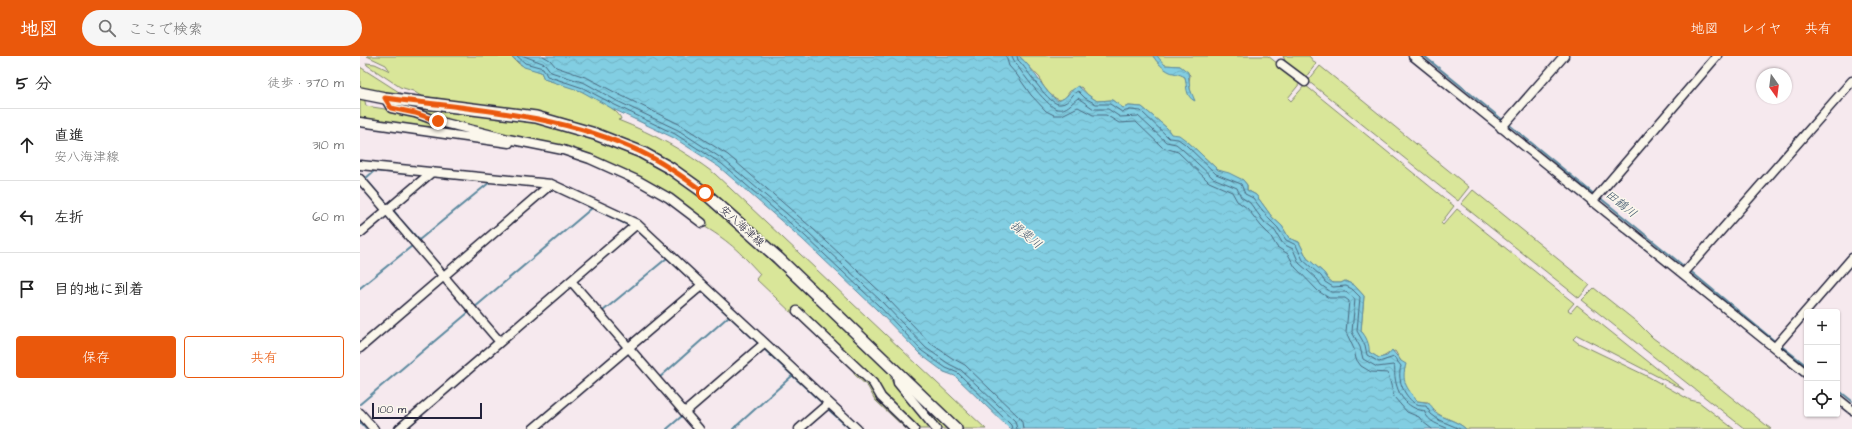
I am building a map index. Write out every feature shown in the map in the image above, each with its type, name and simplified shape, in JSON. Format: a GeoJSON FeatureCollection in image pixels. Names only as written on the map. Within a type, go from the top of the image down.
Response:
{"type":"FeatureCollection","features":[{"type":"Feature","properties":{"kind":"main road","name":"安八海津線"},"geometry":{"type":"LineString","coordinates":[[360,93],[385,98],[536,117],[595,134],[641,152],[658,161],[705,193],[778,258],[956,429]]}},
{"type":"Feature","properties":{"kind":"street"},"geometry":{"type":"LineString","coordinates":[[1413,56],[1593,201],[1777,344],[1804,371]]}},
{"type":"Feature","properties":{"kind":"street"},"geometry":{"type":"LineString","coordinates":[[1502,127],[1564,56]]}},
{"type":"Feature","properties":{"kind":"street"},"geometry":{"type":"LineString","coordinates":[[1593,201],[1717,56]]}},
{"type":"Feature","properties":{"kind":"street"},"geometry":{"type":"LineString","coordinates":[[1281,64],[1305,82]]}},
{"type":"Feature","properties":{"kind":"street"},"geometry":{"type":"LineString","coordinates":[[1684,273],[1852,81]]}},
{"type":"Feature","properties":{"kind":"street"},"geometry":{"type":"LineString","coordinates":[[385,98],[391,108],[415,113],[438,121],[487,134],[563,150],[614,169],[669,198],[702,223]]}},
{"type":"Feature","properties":{"kind":"street"},"geometry":{"type":"LineString","coordinates":[[360,122],[363,124],[506,143],[525,142]]}},
{"type":"Feature","properties":{"kind":"street"},"geometry":{"type":"LineString","coordinates":[[360,165],[551,184],[637,224],[857,429]]}},
{"type":"Feature","properties":{"kind":"street"},"geometry":{"type":"LineString","coordinates":[[360,232],[432,172]]}},
{"type":"Feature","properties":{"kind":"street"},"geometry":{"type":"LineString","coordinates":[[360,179],[500,342]]}},
{"type":"Feature","properties":{"kind":"street"},"geometry":{"type":"LineString","coordinates":[[360,348],[551,184]]}},
{"type":"Feature","properties":{"kind":"street"},"geometry":{"type":"LineString","coordinates":[[399,429],[637,224]]}},
{"type":"Feature","properties":{"kind":"street"},"geometry":{"type":"LineString","coordinates":[[1777,344],[1852,258]]}},
{"type":"Feature","properties":{"kind":"street"},"geometry":{"type":"LineString","coordinates":[[571,281],[699,429]]}},
{"type":"Feature","properties":{"kind":"street"},"geometry":{"type":"LineString","coordinates":[[533,429],[702,285]]}},
{"type":"Feature","properties":{"kind":"street"},"geometry":{"type":"LineString","coordinates":[[797,311],[873,383],[881,397],[914,429]]}},
{"type":"Feature","properties":{"kind":"street"},"geometry":{"type":"LineString","coordinates":[[685,412],[765,344]]}},
{"type":"Feature","properties":{"kind":"street"},"geometry":{"type":"LineString","coordinates":[[896,371],[898,383],[936,429]]}},
{"type":"Feature","properties":{"kind":"street"},"geometry":{"type":"LineString","coordinates":[[1840,400],[1852,410]]}},
{"type":"Feature","properties":{"kind":"street"},"geometry":{"type":"LineString","coordinates":[[799,429],[829,403]]}},
{"type":"Feature","properties":{"kind":"street"},"geometry":{"type":"LineString","coordinates":[[360,413],[374,429]]}},
{"type":"Feature","properties":{"kind":"green space"},"geometry":{"type":"Polygon","coordinates":[[[367,56],[511,56],[519,64],[541,72],[544,79],[574,88],[606,104],[618,114],[621,119],[618,120],[645,131],[669,144],[715,174],[986,429],[962,429],[678,167],[539,113],[421,96],[413,91],[400,87],[367,65],[366,63],[375,64],[390,71],[386,65],[367,56]]]}},
{"type":"Feature","properties":{"kind":"green space"},"geometry":{"type":"Polygon","coordinates":[[[1019,56],[1153,56],[1164,68],[1185,77],[1187,86],[1191,93],[1189,82],[1190,75],[1180,66],[1164,65],[1157,56],[1268,56],[1301,82],[1288,98],[1291,101],[1305,85],[1454,206],[1441,223],[1443,225],[1457,209],[1574,303],[1568,310],[1571,312],[1577,305],[1684,390],[1577,335],[1573,339],[1578,343],[1649,377],[1690,400],[1699,402],[1734,429],[1466,429],[1436,412],[1428,402],[1417,401],[1406,386],[1403,377],[1405,368],[1395,351],[1379,358],[1369,352],[1368,346],[1361,331],[1364,296],[1354,285],[1345,281],[1341,283],[1333,283],[1328,279],[1324,273],[1307,258],[1299,242],[1289,238],[1282,226],[1272,217],[1256,195],[1247,190],[1247,185],[1243,180],[1218,170],[1187,141],[1171,135],[1167,128],[1142,107],[1129,106],[1123,108],[1112,100],[1097,101],[1088,95],[1081,87],[1070,91],[1065,98],[1060,100],[1057,99],[1048,92],[1040,78],[1019,56]]]}},
{"type":"Feature","properties":{"kind":"green space"},"geometry":{"type":"Polygon","coordinates":[[[1283,56],[1309,56],[1316,64],[1305,78],[1286,63],[1283,56]]]}},
{"type":"Feature","properties":{"kind":"green space"},"geometry":{"type":"Polygon","coordinates":[[[1320,66],[1469,187],[1458,201],[1308,81],[1320,66]]]}},
{"type":"Feature","properties":{"kind":"green space"},"geometry":{"type":"Polygon","coordinates":[[[360,67],[399,93],[397,94],[360,88],[360,67]]]}},
{"type":"Feature","properties":{"kind":"green space"},"geometry":{"type":"Polygon","coordinates":[[[360,96],[364,97],[366,106],[410,113],[503,140],[360,118],[360,96]]]}},
{"type":"Feature","properties":{"kind":"green space"},"geometry":{"type":"Polygon","coordinates":[[[395,105],[490,116],[553,127],[584,135],[614,146],[644,159],[662,169],[694,191],[724,217],[889,372],[892,382],[932,429],[917,429],[872,386],[911,429],[906,429],[875,400],[868,387],[854,374],[854,372],[756,279],[760,274],[733,246],[700,224],[703,221],[615,166],[438,119],[395,105]]]}},
{"type":"Feature","properties":{"kind":"green space"},"geometry":{"type":"Polygon","coordinates":[[[1473,190],[1590,285],[1579,298],[1461,204],[1473,190]]]}},
{"type":"Feature","properties":{"kind":"green space"},"geometry":{"type":"Polygon","coordinates":[[[1594,288],[1638,323],[1653,338],[1705,376],[1771,429],[1745,429],[1582,300],[1594,288]]]}},
{"type":"Feature","properties":{"kind":"green space"},"geometry":{"type":"Polygon","coordinates":[[[900,384],[950,429],[938,429],[900,384]]]}},
{"type":"Feature","properties":{"kind":"water","name":"揖斐川"},"geometry":{"type":"Polygon","coordinates":[[[511,56],[1019,56],[1048,92],[1058,101],[1078,86],[1097,101],[1112,100],[1123,108],[1129,106],[1142,107],[1167,128],[1171,134],[1179,135],[1187,141],[1218,170],[1229,173],[1243,180],[1247,185],[1247,190],[1256,195],[1272,217],[1282,226],[1289,238],[1299,242],[1307,258],[1324,273],[1328,279],[1333,283],[1341,283],[1345,281],[1354,285],[1364,296],[1361,331],[1369,346],[1369,352],[1379,358],[1387,356],[1392,350],[1401,361],[1406,364],[1404,379],[1410,392],[1417,401],[1430,404],[1434,412],[1466,429],[1010,429],[955,376],[944,372],[920,354],[876,309],[802,239],[719,167],[674,138],[613,109],[581,91],[544,79],[541,72],[524,67],[511,56]]]}},
{"type":"Feature","properties":{"kind":"water"},"geometry":{"type":"Polygon","coordinates":[[[1153,56],[1157,56],[1165,65],[1180,66],[1188,72],[1190,89],[1195,101],[1188,94],[1185,77],[1165,69],[1153,56]]]}},
{"type":"Feature","properties":{"kind":"waterway","name":"田鶴川"},"geometry":{"type":"LineString","coordinates":[[1424,56],[1504,121]]}},
{"type":"Feature","properties":{"kind":"waterway","name":"田鶴川"},"geometry":{"type":"LineString","coordinates":[[1507,123],[1595,195]]}},
{"type":"Feature","properties":{"kind":"waterway"},"geometry":{"type":"LineString","coordinates":[[365,179],[374,171],[421,175]]}},
{"type":"Feature","properties":{"kind":"waterway"},"geometry":{"type":"LineString","coordinates":[[365,178],[388,205]]}},
{"type":"Feature","properties":{"kind":"waterway"},"geometry":{"type":"LineString","coordinates":[[401,220],[419,240],[490,182]]}},
{"type":"Feature","properties":{"kind":"waterway","name":"田鶴川"},"geometry":{"type":"LineString","coordinates":[[1599,197],[1686,268]]}},
{"type":"Feature","properties":{"kind":"waterway"},"geometry":{"type":"LineString","coordinates":[[582,203],[630,226]]}},
{"type":"Feature","properties":{"kind":"waterway"},"geometry":{"type":"LineString","coordinates":[[474,308],[592,208]]}},
{"type":"Feature","properties":{"kind":"waterway"},"geometry":{"type":"LineString","coordinates":[[393,210],[398,216]]}},
{"type":"Feature","properties":{"kind":"waterway"},"geometry":{"type":"LineString","coordinates":[[638,231],[694,283]]}},
{"type":"Feature","properties":{"kind":"waterway"},"geometry":{"type":"LineString","coordinates":[[360,288],[412,246]]}},
{"type":"Feature","properties":{"kind":"waterway"},"geometry":{"type":"LineString","coordinates":[[603,311],[667,258]]}},
{"type":"Feature","properties":{"kind":"waterway","name":"田鶴川"},"geometry":{"type":"LineString","coordinates":[[1689,270],[1777,343]]}},
{"type":"Feature","properties":{"kind":"waterway"},"geometry":{"type":"LineString","coordinates":[[701,290],[758,343]]}},
{"type":"Feature","properties":{"kind":"waterway"},"geometry":{"type":"LineString","coordinates":[[360,404],[469,312]]}},
{"type":"Feature","properties":{"kind":"waterway"},"geometry":{"type":"LineString","coordinates":[[659,378],[729,316]]}},
{"type":"Feature","properties":{"kind":"waterway","name":"田鶴川"},"geometry":{"type":"LineString","coordinates":[[1780,345],[1804,364]]}},
{"type":"Feature","properties":{"kind":"waterway"},"geometry":{"type":"LineString","coordinates":[[765,350],[822,403]]}},
{"type":"Feature","properties":{"kind":"waterway"},"geometry":{"type":"LineString","coordinates":[[733,429],[793,375]]}},
{"type":"Feature","properties":{"kind":"waterway","name":"田鶴川"},"geometry":{"type":"LineString","coordinates":[[1840,391],[1852,401]]}},
{"type":"Feature","properties":{"kind":"waterway"},"geometry":{"type":"LineString","coordinates":[[829,410],[850,429]]}},
{"type":"Feature","properties":{"kind":"waterway"},"geometry":{"type":"LineString","coordinates":[[667,429],[682,416]]}},
{"type":"Feature","properties":{"kind":"waterway"},"geometry":{"type":"LineString","coordinates":[[360,422],[366,429]]}},
{"type":"Feature","properties":{"kind":"route"},"geometry":{"type":"LineString","coordinates":[[438,121],[415,113],[391,108],[385,98],[536,117],[595,134],[641,152],[670,168],[705,193]]}}]}
